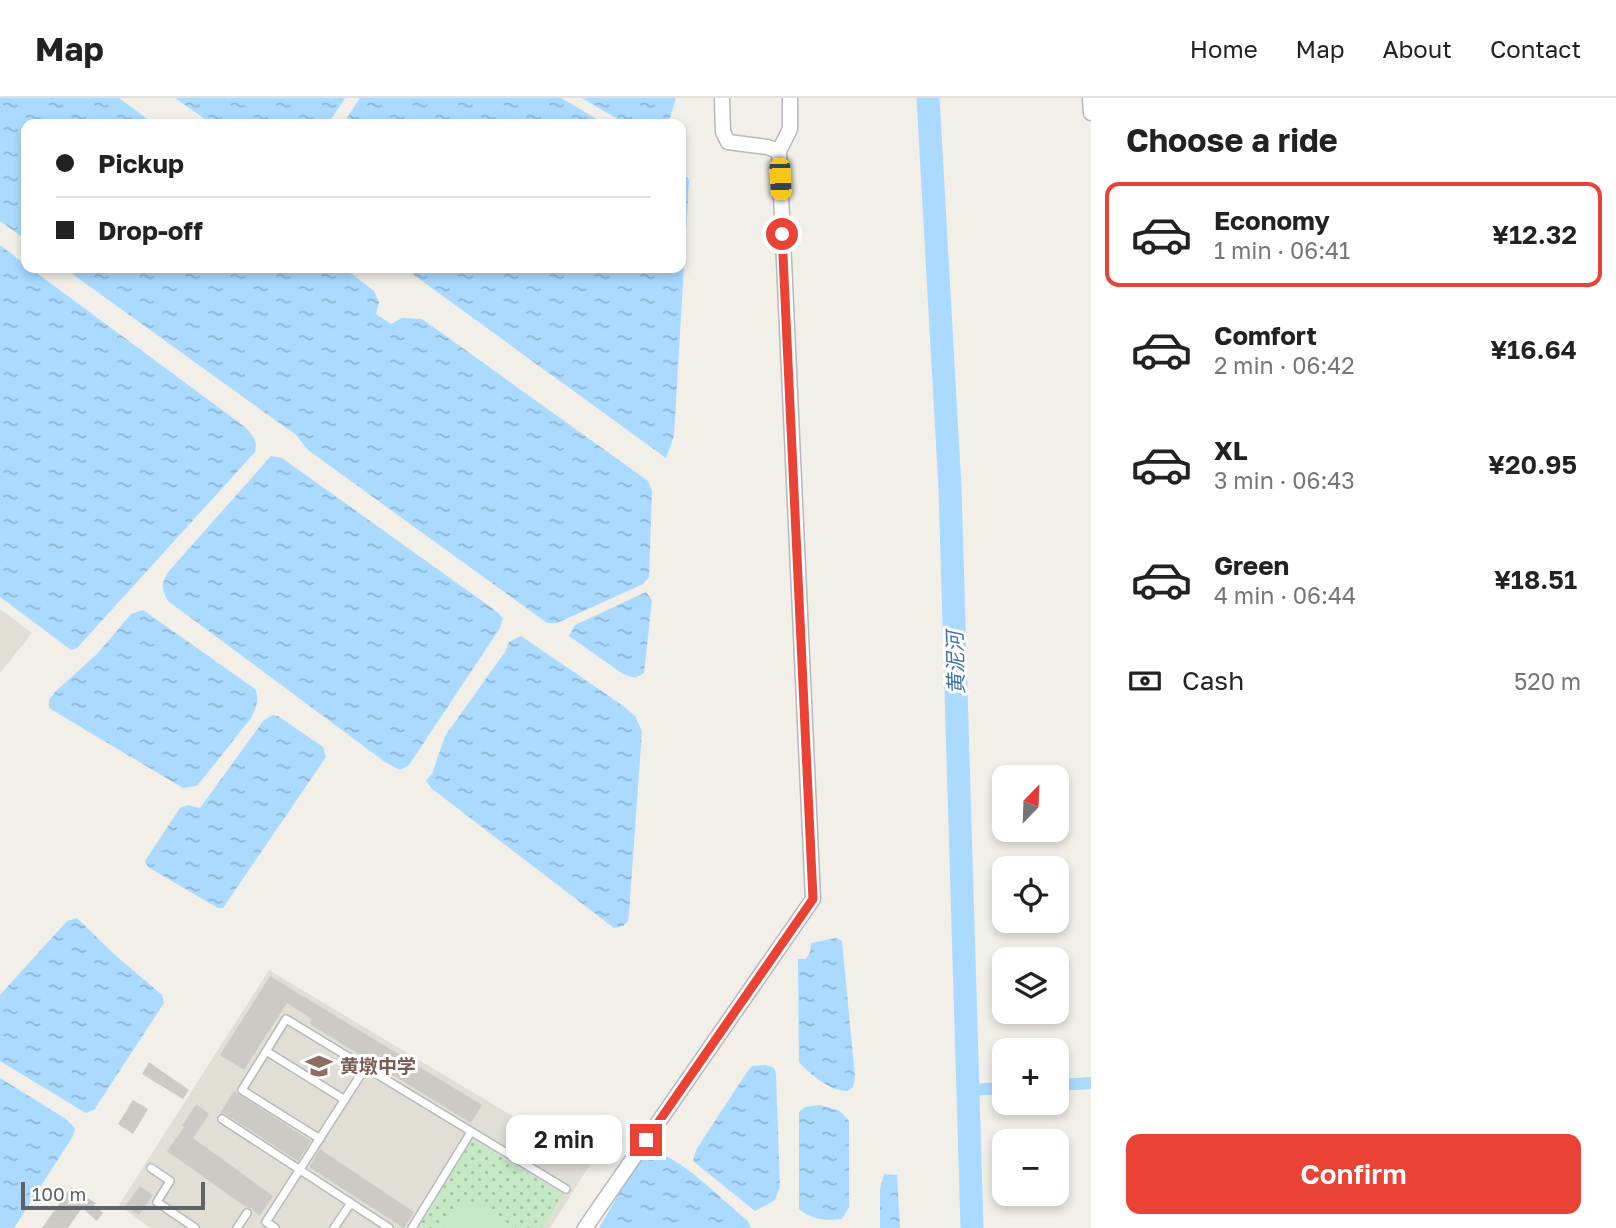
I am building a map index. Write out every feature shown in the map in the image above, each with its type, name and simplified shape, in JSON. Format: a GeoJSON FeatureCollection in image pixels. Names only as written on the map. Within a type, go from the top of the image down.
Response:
{"type":"FeatureCollection","features":[{"type":"Feature","properties":{"kind":"street"},"geometry":{"type":"LineString","coordinates":[[722,98],[723,132],[728,142],[779,151]]}},
{"type":"Feature","properties":{"kind":"street"},"geometry":{"type":"LineString","coordinates":[[585,1228],[813,899],[779,151],[790,129],[790,98]]}},
{"type":"Feature","properties":{"kind":"street"},"geometry":{"type":"LineString","coordinates":[[1090,98],[1091,113]]}},
{"type":"Feature","properties":{"kind":"lane"},"geometry":{"type":"LineString","coordinates":[[320,1139],[243,1090],[286,1019],[566,1189]]}},
{"type":"Feature","properties":{"kind":"lane"},"geometry":{"type":"LineString","coordinates":[[266,1051],[345,1100]]}},
{"type":"Feature","properties":{"kind":"lane"},"geometry":{"type":"LineString","coordinates":[[275,1228],[266,1222],[365,1068]]}},
{"type":"Feature","properties":{"kind":"lane"},"geometry":{"type":"LineString","coordinates":[[222,1119],[389,1228]]}},
{"type":"Feature","properties":{"kind":"lane"},"geometry":{"type":"LineString","coordinates":[[412,1228],[471,1132]]}},
{"type":"Feature","properties":{"kind":"lane"},"geometry":{"type":"LineString","coordinates":[[151,1168],[170,1181],[157,1202],[195,1228]]}},
{"type":"Feature","properties":{"kind":"lane"},"geometry":{"type":"LineString","coordinates":[[334,1228],[351,1203]]}},
{"type":"Feature","properties":{"kind":"lane"},"geometry":{"type":"LineString","coordinates":[[237,1228],[247,1213]]}},
{"type":"Feature","properties":{"kind":"shaded area"},"geometry":{"type":"Polygon","coordinates":[[[0,609],[32,633],[0,673],[0,609]]]}},
{"type":"Feature","properties":{"kind":"shaded area","name":"黄墩中学"},"geometry":{"type":"Polygon","coordinates":[[[269,970],[591,1163],[550,1228],[150,1228],[119,1205],[269,970]]]}},
{"type":"Feature","properties":{"kind":"green space"},"geometry":{"type":"Polygon","coordinates":[[[472,1140],[563,1194],[542,1228],[418,1228],[472,1140]]]}},
{"type":"Feature","properties":{"kind":"green space"},"geometry":{"type":"Polygon","coordinates":[[[463,1196],[516,1228],[443,1228],[463,1196]]]}},
{"type":"Feature","properties":{"kind":"water"},"geometry":{"type":"Polygon","coordinates":[[[0,98],[119,98],[147,119],[21,119],[21,236],[0,221],[0,98]]]}},
{"type":"Feature","properties":{"kind":"water"},"geometry":{"type":"Polygon","coordinates":[[[175,98],[345,98],[331,119],[205,119],[175,98]]]}},
{"type":"Feature","properties":{"kind":"water"},"geometry":{"type":"Polygon","coordinates":[[[360,98],[561,98],[597,119],[346,119],[360,98]]]}},
{"type":"Feature","properties":{"kind":"water"},"geometry":{"type":"Polygon","coordinates":[[[582,98],[676,98],[670,119],[618,119],[582,98]]]}},
{"type":"Feature","properties":{"kind":"water"},"geometry":{"type":"Polygon","coordinates":[[[686,177],[689,180],[686,231],[686,177]]]}},
{"type":"Feature","properties":{"kind":"water"},"geometry":{"type":"Polygon","coordinates":[[[0,245],[21,261],[21,273],[37,273],[245,427],[256,444],[255,452],[77,648],[71,650],[0,597],[0,245]]]}},
{"type":"Feature","properties":{"kind":"water"},"geometry":{"type":"Polygon","coordinates":[[[71,273],[351,273],[374,291],[379,302],[376,314],[391,324],[402,318],[422,319],[648,481],[652,491],[649,577],[643,584],[557,623],[547,623],[308,450],[296,435],[71,273]]]}},
{"type":"Feature","properties":{"kind":"water"},"geometry":{"type":"Polygon","coordinates":[[[411,273],[684,273],[674,436],[666,458],[411,273]]]}},
{"type":"Feature","properties":{"kind":"water"},"geometry":{"type":"Polygon","coordinates":[[[271,456],[282,458],[503,618],[500,628],[409,765],[400,770],[385,762],[168,601],[164,593],[163,583],[169,571],[271,456]]]}},
{"type":"Feature","properties":{"kind":"water"},"geometry":{"type":"Polygon","coordinates":[[[646,592],[652,600],[644,673],[635,678],[623,674],[569,636],[575,625],[646,592]]]}},
{"type":"Feature","properties":{"kind":"water"},"geometry":{"type":"Polygon","coordinates":[[[143,610],[255,689],[257,704],[251,718],[196,786],[183,788],[49,708],[49,700],[55,692],[97,654],[131,614],[143,610]]]}},
{"type":"Feature","properties":{"kind":"water"},"geometry":{"type":"Polygon","coordinates":[[[521,636],[622,705],[635,716],[642,731],[629,913],[628,921],[623,926],[614,928],[431,788],[426,780],[432,774],[445,736],[505,652],[509,642],[521,636]]]}},
{"type":"Feature","properties":{"kind":"water"},"geometry":{"type":"Polygon","coordinates":[[[273,715],[323,747],[326,757],[223,908],[218,908],[148,867],[145,861],[180,808],[188,805],[200,808],[264,720],[273,715]]]}},
{"type":"Feature","properties":{"kind":"water"},"geometry":{"type":"Polygon","coordinates":[[[77,918],[162,995],[164,1003],[94,1110],[86,1113],[0,1061],[0,995],[67,921],[77,918]]]}},
{"type":"Feature","properties":{"kind":"water"},"geometry":{"type":"Polygon","coordinates":[[[836,938],[842,941],[855,1077],[853,1087],[848,1091],[828,1085],[799,1062],[798,959],[806,959],[811,943],[836,938]]]}},
{"type":"Feature","properties":{"kind":"water"},"geometry":{"type":"Polygon","coordinates":[[[766,1065],[774,1068],[776,1073],[780,1187],[775,1200],[755,1211],[693,1161],[696,1150],[747,1072],[752,1066],[766,1065]]]}},
{"type":"Feature","properties":{"kind":"water"},"geometry":{"type":"Polygon","coordinates":[[[0,1078],[66,1119],[75,1128],[73,1136],[14,1228],[0,1228],[0,1078]]]}},
{"type":"Feature","properties":{"kind":"water"},"geometry":{"type":"Polygon","coordinates":[[[820,1105],[840,1111],[849,1121],[849,1207],[842,1219],[819,1219],[799,1209],[799,1112],[805,1107],[820,1105]]]}},
{"type":"Feature","properties":{"kind":"water"},"geometry":{"type":"Polygon","coordinates":[[[645,1149],[672,1159],[686,1168],[748,1221],[751,1228],[599,1228],[645,1149]]]}},
{"type":"Feature","properties":{"kind":"water"},"geometry":{"type":"Polygon","coordinates":[[[884,1174],[897,1175],[900,1228],[880,1228],[880,1189],[884,1174]]]}},
{"type":"Feature","properties":{"kind":"building"},"geometry":{"type":"Polygon","coordinates":[[[270,976],[482,1105],[471,1123],[310,1024],[312,1019],[287,1003],[244,1070],[220,1055],[270,976]]]}},
{"type":"Feature","properties":{"kind":"building"},"geometry":{"type":"Polygon","coordinates":[[[149,1062],[189,1090],[183,1099],[142,1074],[149,1062]]]}},
{"type":"Feature","properties":{"kind":"building"},"geometry":{"type":"Polygon","coordinates":[[[234,1091],[311,1141],[298,1161],[220,1113],[234,1091]]]}},
{"type":"Feature","properties":{"kind":"building"},"geometry":{"type":"Polygon","coordinates":[[[133,1100],[148,1109],[133,1134],[118,1124],[133,1100]]]}},
{"type":"Feature","properties":{"kind":"building"},"geometry":{"type":"Polygon","coordinates":[[[196,1104],[209,1114],[193,1138],[273,1196],[259,1216],[167,1151],[196,1104]]]}},
{"type":"Feature","properties":{"kind":"building"},"geometry":{"type":"Polygon","coordinates":[[[320,1149],[414,1212],[404,1228],[309,1167],[320,1149]]]}},
{"type":"Feature","properties":{"kind":"building"},"geometry":{"type":"Polygon","coordinates":[[[140,1186],[153,1195],[139,1215],[125,1206],[140,1186]]]}},
{"type":"Feature","properties":{"kind":"building"},"geometry":{"type":"Polygon","coordinates":[[[71,1187],[97,1204],[93,1204],[103,1213],[97,1221],[82,1208],[68,1228],[42,1228],[71,1187]]]}},
{"type":"Feature","properties":{"kind":"waterway","name":"黄泥河"},"geometry":{"type":"LineString","coordinates":[[928,98],[950,488],[972,1228]]}},
{"type":"Feature","properties":{"kind":"waterway"},"geometry":{"type":"LineString","coordinates":[[1069,1084],[1091,1083]]}},
{"type":"Feature","properties":{"kind":"waterway"},"geometry":{"type":"LineString","coordinates":[[968,1090],[992,1089]]}},
{"type":"Feature","properties":{"kind":"place","name":"黄墩中学"},"geometry":{"type":"Point","coordinates":[319,1066]}},
{"type":"Feature","properties":{"kind":"route"},"geometry":{"type":"LineString","coordinates":[[646,1140],[813,899],[782,234]]}}]}
